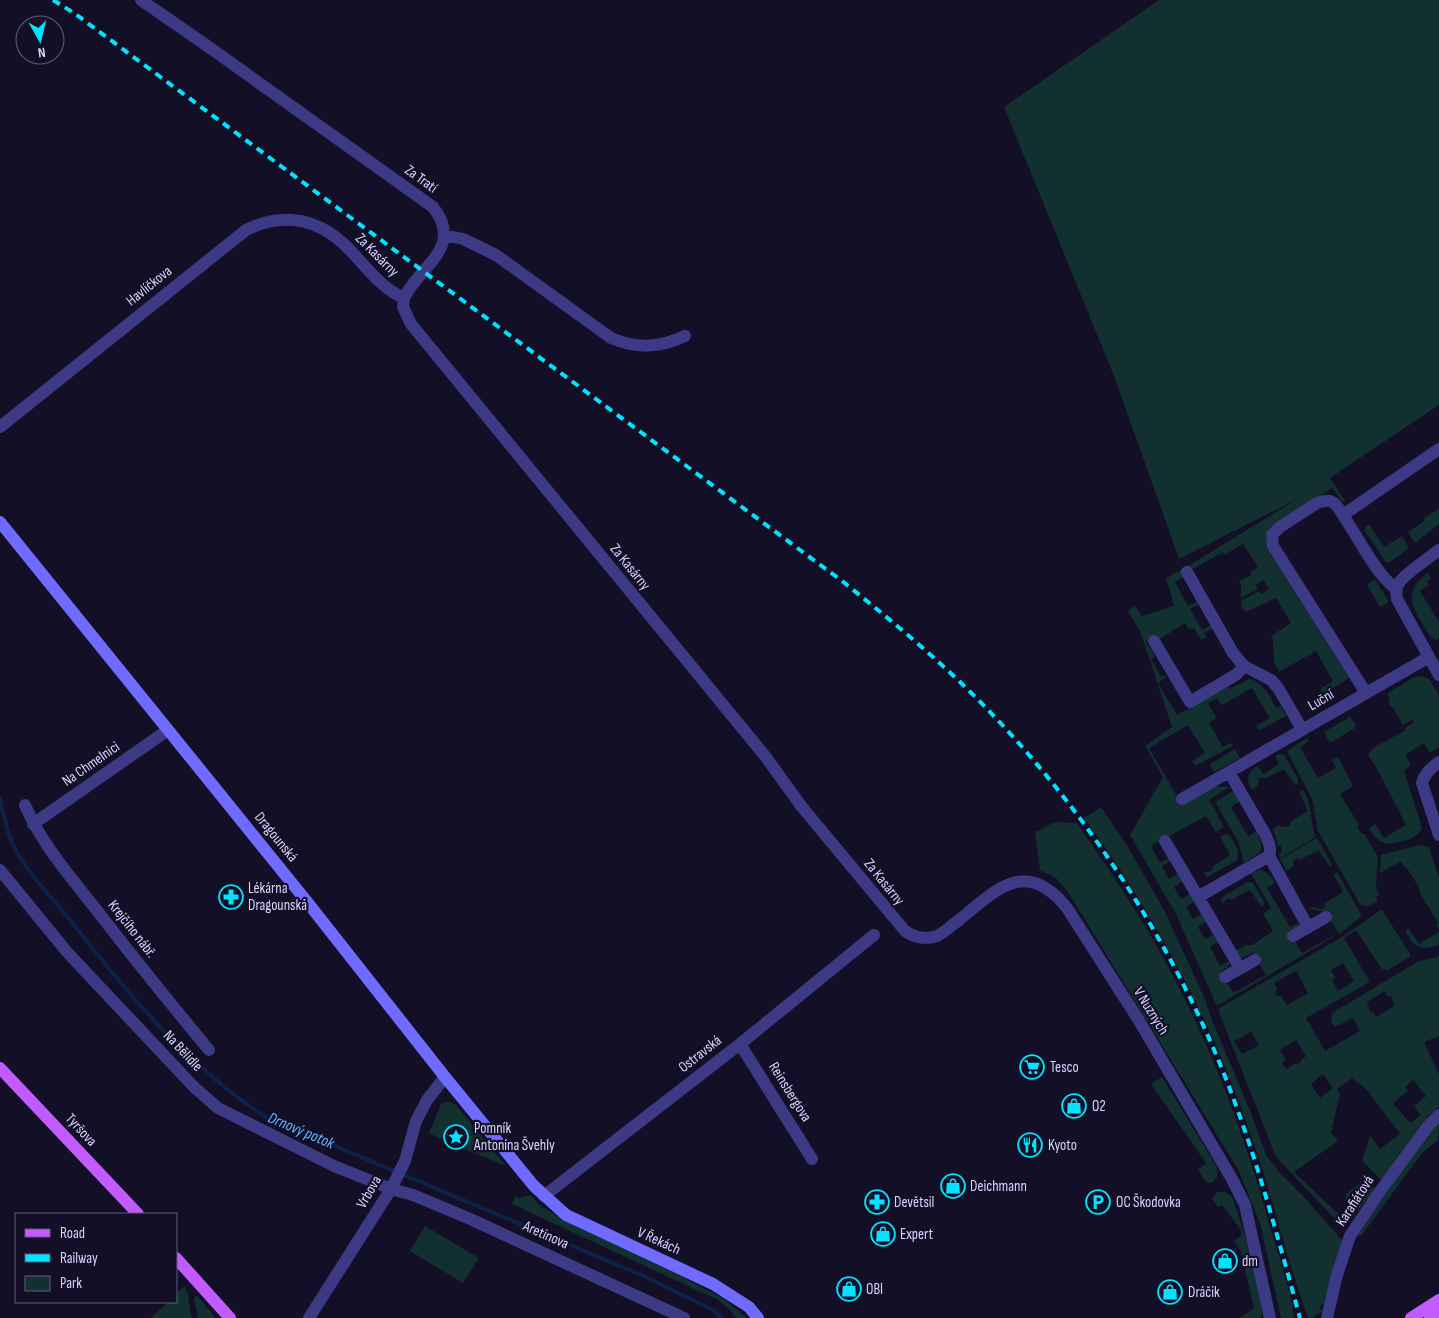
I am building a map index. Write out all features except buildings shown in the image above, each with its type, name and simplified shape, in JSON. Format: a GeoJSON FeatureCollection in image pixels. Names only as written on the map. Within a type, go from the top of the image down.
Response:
{"type":"FeatureCollection","features":[{"type":"Feature","properties":{"kind":"main road","name":"Tyršova"},"geometry":{"type":"LineString","coordinates":[[0,1068],[137,1213]]}},
{"type":"Feature","properties":{"kind":"main road"},"geometry":{"type":"LineString","coordinates":[[178,1260],[221,1313],[230,1318]]}},
{"type":"Feature","properties":{"kind":"main road"},"geometry":{"type":"LineString","coordinates":[[1411,1318],[1439,1300]]}},
{"type":"Feature","properties":{"kind":"main road"},"geometry":{"type":"LineString","coordinates":[[1430,1318],[1439,1313]]}},
{"type":"Feature","properties":{"kind":"street","name":"Za Tratí"},"geometry":{"type":"LineString","coordinates":[[141,0],[432,208],[440,217],[444,226],[444,235]]}},
{"type":"Feature","properties":{"kind":"street","name":"Havlíčkova"},"geometry":{"type":"LineString","coordinates":[[0,427],[246,230],[264,222],[289,218],[308,222],[334,236]]}},
{"type":"Feature","properties":{"kind":"street"},"geometry":{"type":"LineString","coordinates":[[404,298],[439,253],[444,235],[463,239],[496,255],[611,338],[637,346],[655,346],[671,343],[685,336]]}},
{"type":"Feature","properties":{"kind":"street","name":"Za Kasárny"},"geometry":{"type":"LineString","coordinates":[[334,236],[387,289],[404,298],[403,307],[417,333],[765,756],[802,807],[900,926]]}},
{"type":"Feature","properties":{"kind":"street"},"geometry":{"type":"LineString","coordinates":[[1343,515],[1439,448]]}},
{"type":"Feature","properties":{"kind":"street"},"geometry":{"type":"LineString","coordinates":[[1366,693],[1273,546],[1274,532],[1322,501],[1331,502],[1335,504],[1343,515],[1386,581],[1396,590]]}},
{"type":"Feature","properties":{"kind":"street","name":"Dragounská"},"geometry":{"type":"LineString","coordinates":[[0,522],[308,903],[445,1077],[544,1196]]}},
{"type":"Feature","properties":{"kind":"street"},"geometry":{"type":"LineString","coordinates":[[1439,550],[1404,577],[1396,590],[1397,599],[1439,675]]}},
{"type":"Feature","properties":{"kind":"street"},"geometry":{"type":"LineString","coordinates":[[1187,572],[1233,653],[1244,666],[1271,680],[1278,688],[1302,730]]}},
{"type":"Feature","properties":{"kind":"street"},"geometry":{"type":"LineString","coordinates":[[1154,641],[1190,702],[1237,674],[1244,666]]}},
{"type":"Feature","properties":{"kind":"street","name":"Luční"},"geometry":{"type":"LineString","coordinates":[[1182,798],[1429,657]]}},
{"type":"Feature","properties":{"kind":"street","name":"Na Chmelnici"},"geometry":{"type":"LineString","coordinates":[[33,824],[168,730]]}},
{"type":"Feature","properties":{"kind":"street"},"geometry":{"type":"LineString","coordinates":[[1439,762],[1424,776],[1422,783],[1439,835]]}},
{"type":"Feature","properties":{"kind":"street"},"geometry":{"type":"LineString","coordinates":[[1198,897],[1265,859],[1271,852],[1265,834],[1229,772]]}},
{"type":"Feature","properties":{"kind":"street","name":"Krejčího nábř."},"geometry":{"type":"LineString","coordinates":[[24,805],[33,824],[49,848],[208,1050]]}},
{"type":"Feature","properties":{"kind":"street"},"geometry":{"type":"LineString","coordinates":[[1165,841],[1240,968]]}},
{"type":"Feature","properties":{"kind":"street"},"geometry":{"type":"LineString","coordinates":[[1269,856],[1308,927]]}},
{"type":"Feature","properties":{"kind":"street","name":"Na Bělidle"},"geometry":{"type":"LineString","coordinates":[[0,870],[66,952],[194,1087],[218,1108],[334,1166],[392,1186]]}},
{"type":"Feature","properties":{"kind":"street","name":"V Nuzných"},"geometry":{"type":"LineString","coordinates":[[900,926],[917,937],[937,936],[998,888],[1016,882],[1036,883],[1058,896],[1138,1019],[1232,1179],[1245,1205],[1270,1318]]}},
{"type":"Feature","properties":{"kind":"street"},"geometry":{"type":"LineString","coordinates":[[1293,936],[1326,917]]}},
{"type":"Feature","properties":{"kind":"street","name":"Ostravská"},"geometry":{"type":"LineString","coordinates":[[544,1196],[740,1044],[874,934]]}},
{"type":"Feature","properties":{"kind":"street"},"geometry":{"type":"LineString","coordinates":[[1226,977],[1256,960]]}},
{"type":"Feature","properties":{"kind":"street","name":"Reinsbergova"},"geometry":{"type":"LineString","coordinates":[[740,1044],[812,1158]]}},
{"type":"Feature","properties":{"kind":"street","name":"Vrbova"},"geometry":{"type":"LineString","coordinates":[[309,1318],[392,1186],[405,1161],[416,1121],[427,1100],[445,1077]]}},
{"type":"Feature","properties":{"kind":"street","name":"Karafiátová"},"geometry":{"type":"LineString","coordinates":[[1326,1318],[1350,1236],[1428,1126],[1439,1115]]}},
{"type":"Feature","properties":{"kind":"street","name":"Aretinova"},"geometry":{"type":"LineString","coordinates":[[392,1186],[468,1218],[684,1318]]}},
{"type":"Feature","properties":{"kind":"street","name":"V Řekách"},"geometry":{"type":"LineString","coordinates":[[544,1196],[566,1215],[713,1284],[749,1307],[758,1318]]}},
{"type":"Feature","properties":{"kind":"green space"},"geometry":{"type":"Polygon","coordinates":[[[1159,0],[1439,0],[1439,405],[1330,478],[1346,502],[1342,501],[1332,488],[1273,526],[1267,546],[1349,678],[1322,693],[1320,689],[1333,681],[1316,651],[1279,672],[1274,662],[1273,640],[1271,636],[1291,623],[1276,598],[1246,612],[1242,608],[1241,601],[1259,591],[1261,594],[1269,589],[1264,580],[1256,585],[1258,589],[1241,598],[1239,581],[1251,575],[1250,572],[1258,567],[1243,544],[1224,555],[1223,552],[1193,569],[1191,567],[1181,573],[1183,577],[1175,582],[1188,606],[1197,601],[1199,604],[1190,609],[1202,630],[1211,625],[1213,628],[1204,633],[1206,637],[1201,640],[1194,628],[1189,629],[1185,623],[1160,639],[1156,636],[1146,642],[1155,656],[1151,659],[1161,677],[1165,675],[1166,677],[1158,683],[1177,715],[1228,686],[1230,689],[1249,679],[1263,687],[1276,708],[1281,707],[1286,716],[1259,729],[1256,726],[1270,718],[1252,688],[1222,705],[1217,698],[1208,703],[1217,718],[1209,723],[1223,747],[1231,743],[1233,746],[1195,766],[1192,761],[1205,753],[1188,725],[1149,748],[1182,805],[1216,786],[1229,787],[1209,800],[1224,827],[1216,832],[1206,816],[1151,846],[1160,863],[1169,858],[1171,861],[1162,866],[1169,879],[1178,874],[1182,882],[1174,887],[1181,899],[1190,894],[1194,902],[1186,907],[1193,919],[1202,914],[1206,922],[1198,927],[1205,939],[1213,935],[1218,942],[1210,947],[1220,966],[1229,961],[1228,967],[1221,971],[1233,993],[1266,975],[1253,953],[1242,958],[1236,951],[1246,945],[1252,945],[1273,931],[1263,914],[1271,908],[1251,873],[1261,870],[1270,875],[1275,883],[1267,888],[1290,927],[1298,923],[1300,926],[1291,934],[1302,953],[1335,935],[1217,1006],[1176,914],[1130,835],[1163,777],[1145,746],[1172,727],[1140,631],[1128,611],[1135,606],[1142,616],[1174,606],[1166,578],[1297,499],[1179,559],[1114,376],[1004,107],[1159,0]]]}},
{"type":"Feature","properties":{"kind":"green space"},"geometry":{"type":"Polygon","coordinates":[[[1439,509],[1439,524],[1414,542],[1408,532],[1425,521],[1424,518],[1439,509]]]}},
{"type":"Feature","properties":{"kind":"green space"},"geometry":{"type":"Polygon","coordinates":[[[1369,524],[1384,547],[1402,536],[1409,548],[1390,562],[1386,562],[1365,531],[1369,524]]]}},
{"type":"Feature","properties":{"kind":"green space"},"geometry":{"type":"Polygon","coordinates":[[[1427,573],[1431,578],[1427,581],[1429,585],[1420,591],[1439,622],[1439,638],[1436,640],[1431,638],[1420,620],[1412,597],[1413,589],[1418,581],[1427,573]]]}},
{"type":"Feature","properties":{"kind":"green space"},"geometry":{"type":"Polygon","coordinates":[[[1375,579],[1389,602],[1380,607],[1367,585],[1375,579]]]}},
{"type":"Feature","properties":{"kind":"green space"},"geometry":{"type":"Polygon","coordinates":[[[1421,676],[1429,679],[1439,695],[1439,747],[1430,753],[1424,743],[1405,755],[1411,765],[1404,771],[1422,828],[1412,838],[1397,843],[1387,843],[1379,840],[1369,828],[1375,824],[1384,838],[1406,825],[1368,754],[1375,747],[1406,730],[1405,728],[1414,722],[1413,719],[1403,725],[1392,706],[1390,706],[1388,693],[1414,677],[1421,676]]]}},
{"type":"Feature","properties":{"kind":"green space"},"geometry":{"type":"Polygon","coordinates":[[[1349,715],[1356,725],[1354,726],[1355,728],[1330,743],[1324,732],[1348,718],[1349,715]]]}},
{"type":"Feature","properties":{"kind":"green space"},"geometry":{"type":"Polygon","coordinates":[[[1307,738],[1309,741],[1300,747],[1318,778],[1336,768],[1332,760],[1338,757],[1353,786],[1340,794],[1359,825],[1357,827],[1362,834],[1364,833],[1378,855],[1376,888],[1380,895],[1376,897],[1378,901],[1367,907],[1360,904],[1318,831],[1312,799],[1287,751],[1307,738]]]}},
{"type":"Feature","properties":{"kind":"green space"},"geometry":{"type":"Polygon","coordinates":[[[1235,749],[1240,758],[1214,772],[1210,764],[1235,749]]]}},
{"type":"Feature","properties":{"kind":"green space"},"geometry":{"type":"Polygon","coordinates":[[[1280,753],[1284,755],[1298,779],[1297,785],[1295,785],[1284,769],[1264,779],[1263,777],[1258,779],[1258,786],[1252,790],[1248,782],[1248,776],[1251,771],[1258,766],[1263,774],[1279,764],[1275,756],[1280,753]]]}},
{"type":"Feature","properties":{"kind":"green space"},"geometry":{"type":"Polygon","coordinates":[[[1303,790],[1308,800],[1316,837],[1280,858],[1281,846],[1278,846],[1273,829],[1279,825],[1286,827],[1291,825],[1290,822],[1308,811],[1299,792],[1303,790]]]}},
{"type":"Feature","properties":{"kind":"green space"},"geometry":{"type":"Polygon","coordinates":[[[1233,791],[1240,801],[1231,807],[1248,836],[1257,831],[1262,847],[1259,853],[1244,863],[1238,841],[1215,802],[1233,791]]]}},
{"type":"Feature","properties":{"kind":"green space"},"geometry":{"type":"Polygon","coordinates":[[[1101,807],[1128,847],[1164,910],[1205,999],[1266,1155],[1342,1240],[1342,1251],[1325,1303],[1319,1307],[1322,1311],[1313,1318],[1308,1318],[1261,1166],[1238,1101],[1202,1016],[1160,934],[1111,855],[1084,818],[1101,807]]]}},
{"type":"Feature","properties":{"kind":"green space"},"geometry":{"type":"Polygon","coordinates":[[[1055,822],[1077,823],[1146,928],[1190,1010],[1221,1079],[1247,1150],[1290,1294],[1294,1318],[1281,1318],[1260,1223],[1239,1171],[1068,892],[1056,878],[1040,870],[1035,832],[1055,822]]]}},
{"type":"Feature","properties":{"kind":"green space"},"geometry":{"type":"Polygon","coordinates":[[[1227,834],[1235,843],[1238,850],[1238,858],[1236,861],[1207,877],[1203,872],[1213,870],[1212,867],[1230,855],[1221,838],[1221,836],[1227,834]]]}},
{"type":"Feature","properties":{"kind":"green space"},"geometry":{"type":"Polygon","coordinates":[[[1317,838],[1332,864],[1331,867],[1319,850],[1299,860],[1297,858],[1293,861],[1293,867],[1286,871],[1280,859],[1317,838]]]}},
{"type":"Feature","properties":{"kind":"green space"},"geometry":{"type":"Polygon","coordinates":[[[1420,845],[1429,847],[1439,878],[1439,929],[1436,925],[1438,923],[1419,891],[1420,889],[1401,861],[1380,873],[1381,855],[1420,845]]]}},
{"type":"Feature","properties":{"kind":"green space"},"geometry":{"type":"Polygon","coordinates":[[[1336,872],[1362,916],[1339,934],[1325,912],[1309,909],[1315,906],[1321,909],[1325,906],[1324,904],[1343,892],[1334,875],[1336,872]]]}},
{"type":"Feature","properties":{"kind":"green space"},"geometry":{"type":"Polygon","coordinates":[[[1247,882],[1253,883],[1264,902],[1263,906],[1261,906],[1250,890],[1231,900],[1229,898],[1224,901],[1223,905],[1222,897],[1247,882]]]}},
{"type":"Feature","properties":{"kind":"green space"},"geometry":{"type":"Polygon","coordinates":[[[1381,910],[1411,956],[1388,970],[1382,969],[1356,930],[1344,938],[1370,982],[1306,1018],[1325,1051],[1360,1031],[1353,1018],[1335,1027],[1331,1022],[1332,1013],[1417,962],[1439,956],[1439,1036],[1424,1042],[1439,1074],[1439,1107],[1428,1116],[1381,1180],[1362,1160],[1370,1136],[1380,1149],[1400,1134],[1367,1090],[1352,1078],[1337,1089],[1340,1093],[1331,1133],[1338,1141],[1294,1172],[1344,1219],[1346,1223],[1343,1224],[1337,1221],[1276,1157],[1218,1010],[1342,937],[1381,910]],[[1343,963],[1331,970],[1335,978],[1332,980],[1338,991],[1354,981],[1343,963]],[[1296,971],[1274,983],[1277,989],[1275,993],[1277,996],[1281,996],[1287,1005],[1308,993],[1296,971]],[[1385,991],[1367,1002],[1370,1012],[1376,1017],[1394,1006],[1391,996],[1387,996],[1385,991]],[[1251,1032],[1234,1041],[1242,1054],[1259,1045],[1251,1032]],[[1296,1040],[1280,1050],[1286,1060],[1282,1063],[1286,1069],[1296,1063],[1298,1064],[1306,1056],[1296,1040]],[[1323,1074],[1311,1084],[1320,1098],[1333,1088],[1323,1074]],[[1413,1080],[1405,1087],[1408,1091],[1393,1103],[1410,1123],[1421,1115],[1414,1106],[1426,1096],[1413,1080]]]}},
{"type":"Feature","properties":{"kind":"green space"},"geometry":{"type":"Polygon","coordinates":[[[1409,929],[1419,944],[1439,932],[1439,945],[1423,948],[1415,945],[1405,931],[1409,929]]]}},
{"type":"Feature","properties":{"kind":"green space"},"geometry":{"type":"Polygon","coordinates":[[[1162,1077],[1217,1167],[1217,1177],[1212,1183],[1206,1182],[1198,1170],[1206,1163],[1151,1084],[1162,1077]]]}},
{"type":"Feature","properties":{"kind":"green space"},"geometry":{"type":"Polygon","coordinates":[[[444,1102],[456,1105],[506,1166],[460,1147],[466,1132],[452,1127],[446,1141],[429,1133],[441,1104],[444,1102]]]}},
{"type":"Feature","properties":{"kind":"green space"},"geometry":{"type":"Polygon","coordinates":[[[1439,1123],[1438,1140],[1422,1153],[1361,1236],[1357,1234],[1430,1131],[1439,1123]]]}},
{"type":"Feature","properties":{"kind":"green space"},"geometry":{"type":"Polygon","coordinates":[[[1366,1179],[1375,1189],[1353,1217],[1346,1194],[1366,1179]]]}},
{"type":"Feature","properties":{"kind":"green space"},"geometry":{"type":"Polygon","coordinates":[[[1217,1192],[1225,1192],[1233,1199],[1248,1245],[1262,1309],[1261,1318],[1240,1318],[1254,1308],[1241,1252],[1234,1241],[1242,1235],[1241,1230],[1222,1205],[1218,1207],[1212,1199],[1217,1192]]]}},
{"type":"Feature","properties":{"kind":"green space"},"geometry":{"type":"Polygon","coordinates":[[[531,1195],[538,1204],[565,1221],[677,1274],[724,1299],[747,1318],[736,1318],[718,1300],[512,1204],[515,1196],[519,1198],[531,1195]]]}},
{"type":"Feature","properties":{"kind":"green space"},"geometry":{"type":"Polygon","coordinates":[[[425,1226],[479,1258],[463,1283],[410,1251],[425,1226]]]}},
{"type":"Feature","properties":{"kind":"green space"},"geometry":{"type":"Polygon","coordinates":[[[184,1286],[188,1293],[192,1318],[151,1318],[167,1303],[178,1303],[178,1292],[184,1286]]]}},
{"type":"Feature","properties":{"kind":"green space"},"geometry":{"type":"Polygon","coordinates":[[[197,1295],[215,1318],[198,1318],[194,1298],[197,1295]]]}},
{"type":"Feature","properties":{"kind":"waterway","name":"Drnový potok"},"geometry":{"type":"LineString","coordinates":[[0,797],[5,821],[18,854],[31,873],[111,971],[158,1025],[183,1050],[209,1074],[266,1117],[646,1277],[713,1310],[722,1318]]}},
{"type":"Feature","properties":{"kind":"railway"},"geometry":{"type":"LineString","coordinates":[[53,0],[74,13],[842,581],[930,654],[1001,724],[1042,770],[1081,820],[1117,871],[1181,979],[1208,1035],[1251,1148],[1300,1318]]}},
{"type":"Feature","properties":{"kind":"place","name":"Lékárna Dragounská"},"geometry":{"type":"Point","coordinates":[231,897]}},
{"type":"Feature","properties":{"kind":"place","name":"Tesco"},"geometry":{"type":"Point","coordinates":[1032,1067]}},
{"type":"Feature","properties":{"kind":"place","name":"O2"},"geometry":{"type":"Point","coordinates":[1074,1106]}},
{"type":"Feature","properties":{"kind":"place","name":"Pomník Antonína Švehly"},"geometry":{"type":"Point","coordinates":[456,1137]}},
{"type":"Feature","properties":{"kind":"place","name":"Kyoto"},"geometry":{"type":"Point","coordinates":[1030,1145]}},
{"type":"Feature","properties":{"kind":"place","name":"Deichmann"},"geometry":{"type":"Point","coordinates":[953,1186]}},
{"type":"Feature","properties":{"kind":"place","name":"Devětsil"},"geometry":{"type":"Point","coordinates":[877,1202]}},
{"type":"Feature","properties":{"kind":"place","name":"OC Škodovka"},"geometry":{"type":"Point","coordinates":[1098,1202]}},
{"type":"Feature","properties":{"kind":"place","name":"Expert"},"geometry":{"type":"Point","coordinates":[883,1234]}},
{"type":"Feature","properties":{"kind":"place","name":"dm"},"geometry":{"type":"Point","coordinates":[1225,1261]}},
{"type":"Feature","properties":{"kind":"place","name":"OBI"},"geometry":{"type":"Point","coordinates":[849,1289]}},
{"type":"Feature","properties":{"kind":"place","name":"Dráčik"},"geometry":{"type":"Point","coordinates":[1170,1292]}}]}
